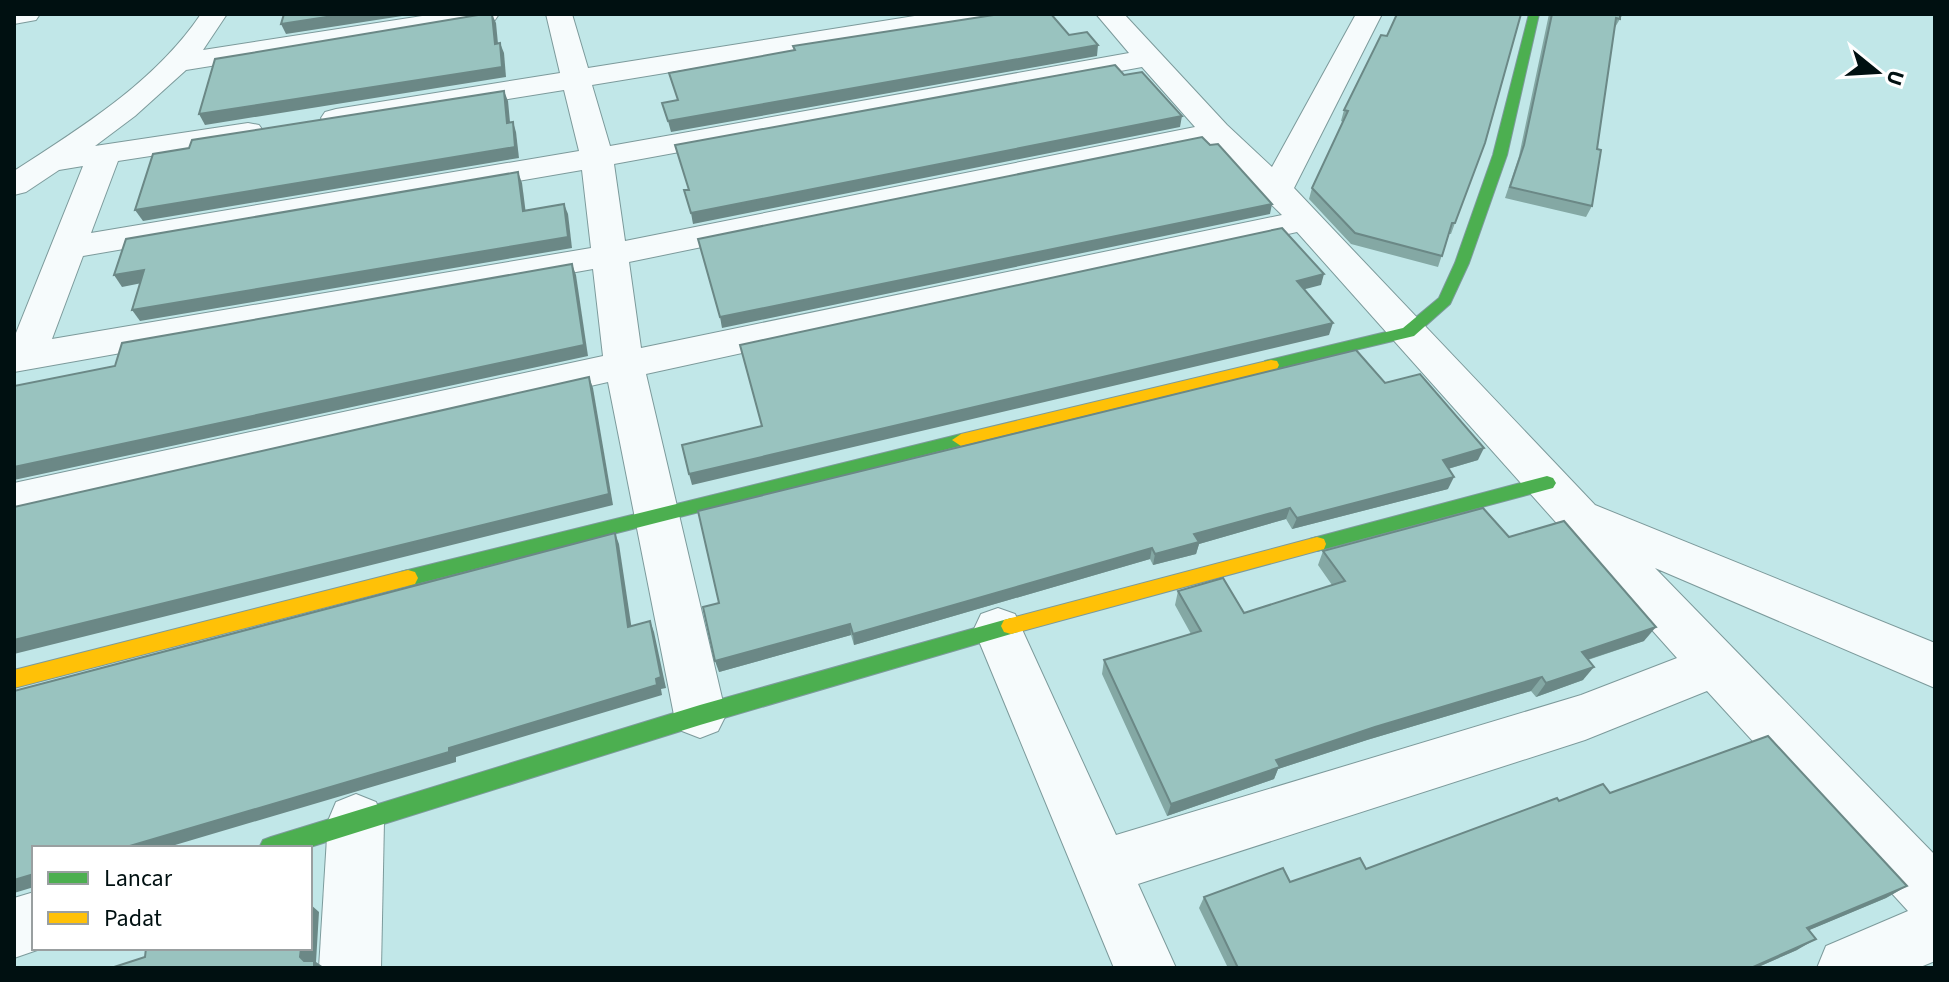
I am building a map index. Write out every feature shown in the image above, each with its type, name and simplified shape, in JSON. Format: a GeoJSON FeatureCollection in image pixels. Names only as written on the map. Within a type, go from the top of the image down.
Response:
{"type":"FeatureCollection","features":[{"type":"Feature","properties":{"kind":"street"},"geometry":{"type":"LineString","coordinates":[[14,16],[27,14]]}},
{"type":"Feature","properties":{"kind":"street"},"geometry":{"type":"LineString","coordinates":[[14,185],[140,95],[177,63],[207,28],[214,14]]}},
{"type":"Feature","properties":{"kind":"street"},"geometry":{"type":"LineString","coordinates":[[177,63],[486,14]]}},
{"type":"Feature","properties":{"kind":"street"},"geometry":{"type":"LineString","coordinates":[[559,14],[597,158],[624,365],[700,715]]}},
{"type":"Feature","properties":{"kind":"street"},"geometry":{"type":"LineString","coordinates":[[308,122],[977,14]]}},
{"type":"Feature","properties":{"kind":"street"},"geometry":{"type":"LineString","coordinates":[[1109,14],[1216,132],[1277,189],[1715,665],[1935,897]]}},
{"type":"Feature","properties":{"kind":"street"},"geometry":{"type":"LineString","coordinates":[[1277,189],[1369,14]]}},
{"type":"Feature","properties":{"kind":"street"},"geometry":{"type":"LineString","coordinates":[[14,679],[656,514],[1408,332],[1445,301],[1462,263],[1500,155],[1534,14]]}},
{"type":"Feature","properties":{"kind":"street"},"geometry":{"type":"LineString","coordinates":[[68,248],[597,158],[1147,58]]}},
{"type":"Feature","properties":{"kind":"street"},"geometry":{"type":"LineString","coordinates":[[49,162],[277,127]]}},
{"type":"Feature","properties":{"kind":"street"},"geometry":{"type":"LineString","coordinates":[[20,358],[612,255],[1216,132]]}},
{"type":"Feature","properties":{"kind":"street"},"geometry":{"type":"LineString","coordinates":[[20,358],[104,155]]}},
{"type":"Feature","properties":{"kind":"street"},"geometry":{"type":"LineString","coordinates":[[14,500],[624,365],[1305,220]]}},
{"type":"Feature","properties":{"kind":"street"},"geometry":{"type":"LineString","coordinates":[[277,846],[700,715],[998,629],[1561,498],[1935,666]]}},
{"type":"Feature","properties":{"kind":"street"},"geometry":{"type":"LineString","coordinates":[[998,629],[1145,968]]}},
{"type":"Feature","properties":{"kind":"street"},"geometry":{"type":"LineString","coordinates":[[1100,868],[1585,717],[1715,665]]}},
{"type":"Feature","properties":{"kind":"street"},"geometry":{"type":"LineString","coordinates":[[350,968],[356,821]]}},
{"type":"Feature","properties":{"kind":"street"},"geometry":{"type":"LineString","coordinates":[[1848,968],[1935,930]]}},
{"type":"Feature","properties":{"kind":"building"},"geometry":{"type":"Polygon","coordinates":[[[284,14],[346,14],[281,24],[284,14]]]}},
{"type":"Feature","properties":{"kind":"building"},"geometry":{"type":"Polygon","coordinates":[[[492,14],[495,44],[500,43],[502,67],[199,114],[215,59],[492,14]]]}},
{"type":"Feature","properties":{"kind":"building"},"geometry":{"type":"Polygon","coordinates":[[[1000,14],[1051,14],[1069,35],[1087,32],[1098,45],[668,121],[662,103],[678,100],[669,73],[795,50],[793,46],[1000,14]]]}},
{"type":"Feature","properties":{"kind":"building"},"geometry":{"type":"Polygon","coordinates":[[[1397,14],[1521,14],[1485,143],[1442,256],[1355,233],[1312,188],[1348,111],[1344,110],[1381,35],[1387,36],[1397,14]]]}},
{"type":"Feature","properties":{"kind":"building"},"geometry":{"type":"Polygon","coordinates":[[[1552,14],[1620,14],[1620,19],[1616,18],[1592,206],[1510,187],[1524,145],[1552,14]]]}},
{"type":"Feature","properties":{"kind":"building"},"geometry":{"type":"Polygon","coordinates":[[[1115,65],[1124,75],[1142,72],[1182,116],[691,213],[684,190],[689,190],[675,145],[1115,65]]]}},
{"type":"Feature","properties":{"kind":"building"},"geometry":{"type":"Polygon","coordinates":[[[504,91],[507,123],[513,122],[515,147],[135,210],[153,154],[189,148],[192,140],[504,91]]]}},
{"type":"Feature","properties":{"kind":"building"},"geometry":{"type":"Polygon","coordinates":[[[1202,137],[1210,145],[1218,144],[1272,204],[720,317],[698,239],[1202,137]]]}},
{"type":"Feature","properties":{"kind":"building"},"geometry":{"type":"Polygon","coordinates":[[[518,172],[523,211],[564,204],[568,237],[132,310],[144,270],[114,275],[126,239],[518,172]]]}},
{"type":"Feature","properties":{"kind":"building"},"geometry":{"type":"Polygon","coordinates":[[[1282,228],[1324,274],[1297,281],[1333,323],[689,474],[682,445],[762,426],[740,345],[1282,228]]]}},
{"type":"Feature","properties":{"kind":"building"},"geometry":{"type":"Polygon","coordinates":[[[572,264],[584,345],[14,467],[14,386],[115,366],[122,343],[572,264]]]}},
{"type":"Feature","properties":{"kind":"building"},"geometry":{"type":"Polygon","coordinates":[[[1356,350],[1385,383],[1420,374],[1484,448],[1443,460],[1454,477],[1297,518],[1290,508],[1194,534],[1199,542],[1155,554],[1152,548],[853,634],[850,624],[715,661],[703,607],[719,603],[698,511],[1356,350]]]}},
{"type":"Feature","properties":{"kind":"building"},"geometry":{"type":"Polygon","coordinates":[[[589,377],[609,494],[14,640],[14,507],[589,377]]]}},
{"type":"Feature","properties":{"kind":"building"},"geometry":{"type":"Polygon","coordinates":[[[1483,508],[1509,537],[1564,521],[1656,627],[1582,652],[1594,667],[1546,683],[1542,677],[1375,727],[1276,760],[1280,767],[1171,804],[1104,660],[1201,631],[1178,591],[1223,578],[1244,613],[1345,581],[1323,551],[1483,508]]]}},
{"type":"Feature","properties":{"kind":"building"},"geometry":{"type":"Polygon","coordinates":[[[615,533],[628,627],[650,621],[661,677],[656,679],[657,685],[449,748],[449,752],[130,846],[32,846],[32,875],[14,880],[14,691],[615,533]]]}},
{"type":"Feature","properties":{"kind":"building"},"geometry":{"type":"Polygon","coordinates":[[[1768,736],[1907,886],[1807,928],[1816,939],[1751,968],[1238,968],[1204,897],[1283,868],[1290,882],[1360,858],[1366,869],[1557,798],[1559,801],[1603,784],[1610,793],[1768,736]]]}},
{"type":"Feature","properties":{"kind":"building"},"geometry":{"type":"Polygon","coordinates":[[[146,950],[301,950],[300,957],[304,961],[314,961],[314,968],[111,968],[145,957],[146,950]]]}},
{"type":"Feature","properties":{"kind":"traffic: fast"},"geometry":{"type":"LineString","coordinates":[[1271,365],[1408,332],[1445,301],[1462,263],[1500,155],[1534,14]]}},
{"type":"Feature","properties":{"kind":"traffic: fast"},"geometry":{"type":"LineString","coordinates":[[408,578],[961,440]]}},
{"type":"Feature","properties":{"kind":"traffic: fast"},"geometry":{"type":"LineString","coordinates":[[1317,544],[1547,483]]}},
{"type":"Feature","properties":{"kind":"traffic: fast"},"geometry":{"type":"LineString","coordinates":[[277,846],[700,715],[1011,626]]}},
{"type":"Feature","properties":{"kind":"traffic: slow"},"geometry":{"type":"LineString","coordinates":[[961,440],[1271,365]]}},
{"type":"Feature","properties":{"kind":"traffic: slow"},"geometry":{"type":"LineString","coordinates":[[1011,626],[1317,544]]}},
{"type":"Feature","properties":{"kind":"traffic: slow"},"geometry":{"type":"LineString","coordinates":[[14,679],[408,578]]}}]}
